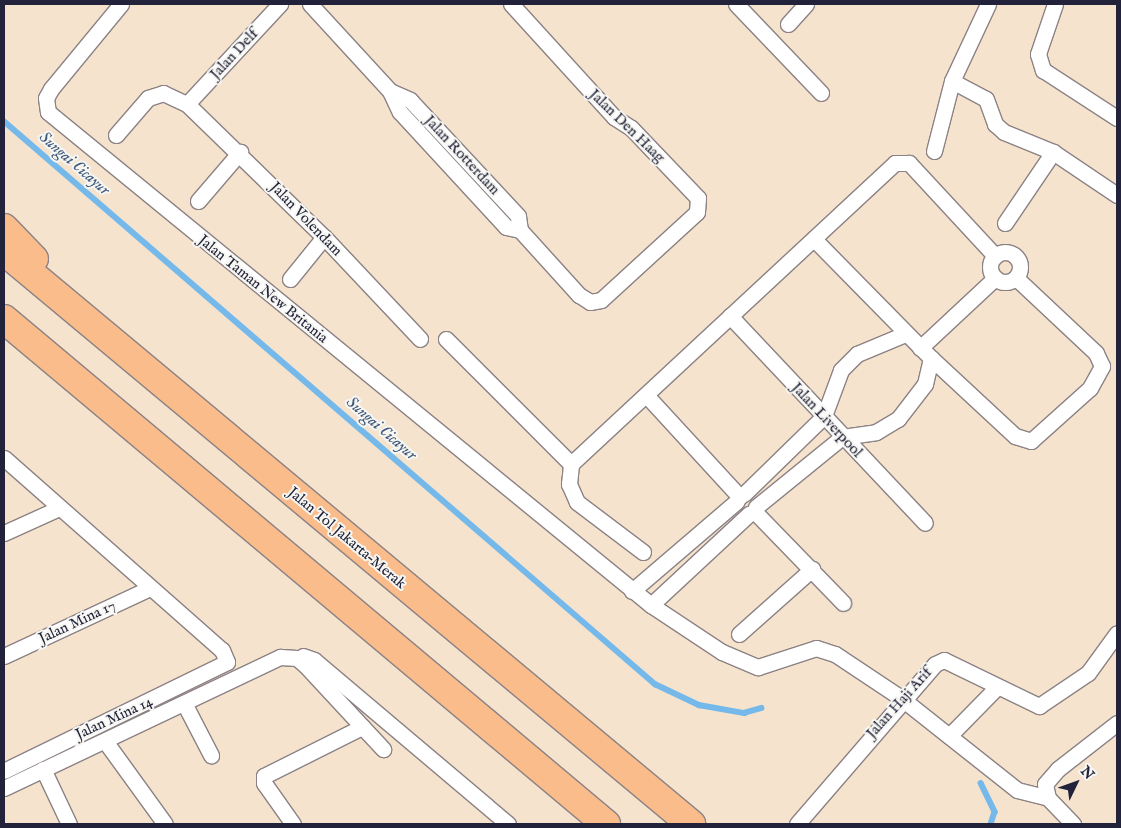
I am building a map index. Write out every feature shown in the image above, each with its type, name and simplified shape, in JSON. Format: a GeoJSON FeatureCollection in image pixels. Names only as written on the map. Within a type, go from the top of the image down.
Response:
{"type":"FeatureCollection","features":[{"type":"Feature","properties":{"kind":"highway"},"geometry":{"type":"LineString","coordinates":[[4,228],[119,347]]}},
{"type":"Feature","properties":{"kind":"highway","name":"Jalan Tol Jakarta–Merak"},"geometry":{"type":"LineString","coordinates":[[4,251],[691,824]]}},
{"type":"Feature","properties":{"kind":"highway"},"geometry":{"type":"LineString","coordinates":[[4,319],[606,824]]}},
{"type":"Feature","properties":{"kind":"street","name":"Jalan Taman New Britania"},"geometry":{"type":"LineString","coordinates":[[121,4],[51,90],[46,98],[48,112],[581,553],[651,605],[722,652],[758,667],[816,648],[835,654],[901,698],[1017,790],[1048,798]]}},
{"type":"Feature","properties":{"kind":"street","name":"Jalan Delf"},"geometry":{"type":"LineString","coordinates":[[187,104],[280,4]]}},
{"type":"Feature","properties":{"kind":"street","name":"Jalan Rotterdam"},"geometry":{"type":"LineString","coordinates":[[310,4],[390,91],[410,100],[518,216],[520,230],[590,302]]}},
{"type":"Feature","properties":{"kind":"street","name":"Jalan Den Haag"},"geometry":{"type":"LineString","coordinates":[[511,4],[614,117],[631,128],[695,194],[699,204],[697,212],[601,300],[590,302]]}},
{"type":"Feature","properties":{"kind":"street"},"geometry":{"type":"LineString","coordinates":[[736,4],[821,93]]}},
{"type":"Feature","properties":{"kind":"street"},"geometry":{"type":"LineString","coordinates":[[788,24],[806,4]]}},
{"type":"Feature","properties":{"kind":"street"},"geometry":{"type":"LineString","coordinates":[[934,151],[952,81],[988,4]]}},
{"type":"Feature","properties":{"kind":"street"},"geometry":{"type":"LineString","coordinates":[[1055,4],[1038,54],[1043,70],[1117,118]]}},
{"type":"Feature","properties":{"kind":"street"},"geometry":{"type":"LineString","coordinates":[[952,81],[986,99],[996,124],[1004,132],[1053,152],[1117,195]]}},
{"type":"Feature","properties":{"kind":"street","name":"Jalan Volendam"},"geometry":{"type":"LineString","coordinates":[[116,135],[148,98],[163,93],[187,104],[240,152],[324,237],[420,339]]}},
{"type":"Feature","properties":{"kind":"street"},"geometry":{"type":"LineString","coordinates":[[198,201],[240,152]]}},
{"type":"Feature","properties":{"kind":"street"},"geometry":{"type":"LineString","coordinates":[[1005,223],[1053,152]]}},
{"type":"Feature","properties":{"kind":"street"},"geometry":{"type":"LineString","coordinates":[[643,552],[577,502],[568,484],[571,464],[902,160],[909,163],[995,256]]}},
{"type":"Feature","properties":{"kind":"street"},"geometry":{"type":"LineString","coordinates":[[290,279],[324,237]]}},
{"type":"Feature","properties":{"kind":"street"},"geometry":{"type":"LineString","coordinates":[[814,240],[905,334],[1020,440],[1036,439],[1098,377],[1101,359],[1016,278]]}},
{"type":"Feature","properties":{"kind":"street"},"geometry":{"type":"LineString","coordinates":[[1006,252],[1016,256],[1020,267],[1016,278],[1005,282],[995,278],[990,267],[995,256],[1006,252]]}},
{"type":"Feature","properties":{"kind":"street"},"geometry":{"type":"LineString","coordinates":[[651,605],[753,511],[842,437],[876,432],[898,419],[925,384],[925,353],[995,278]]}},
{"type":"Feature","properties":{"kind":"street","name":"Jalan Liverpool"},"geometry":{"type":"LineString","coordinates":[[730,316],[925,523]]}},
{"type":"Feature","properties":{"kind":"street"},"geometry":{"type":"LineString","coordinates":[[632,591],[740,497],[824,416],[841,370],[879,341],[905,334]]}},
{"type":"Feature","properties":{"kind":"street"},"geometry":{"type":"LineString","coordinates":[[446,339],[571,464]]}},
{"type":"Feature","properties":{"kind":"street"},"geometry":{"type":"LineString","coordinates":[[647,396],[740,497],[740,511],[753,511],[812,569],[843,603]]}},
{"type":"Feature","properties":{"kind":"street"},"geometry":{"type":"LineString","coordinates":[[4,458],[150,588]]}},
{"type":"Feature","properties":{"kind":"street"},"geometry":{"type":"LineString","coordinates":[[4,533],[59,508]]}},
{"type":"Feature","properties":{"kind":"street"},"geometry":{"type":"LineString","coordinates":[[739,634],[812,569]]}},
{"type":"Feature","properties":{"kind":"street","name":"Jalan Mina 17"},"geometry":{"type":"LineString","coordinates":[[4,656],[150,588]]}},
{"type":"Feature","properties":{"kind":"street","name":"Jalan Mina 14"},"geometry":{"type":"LineString","coordinates":[[7,765],[224,667],[222,650],[150,588]]}},
{"type":"Feature","properties":{"kind":"street","name":"Jalan Haji Arif"},"geometry":{"type":"LineString","coordinates":[[797,824],[901,698],[942,660],[1030,705],[1045,703],[1088,673],[1117,632]]}},
{"type":"Feature","properties":{"kind":"street"},"geometry":{"type":"LineString","coordinates":[[4,788],[280,657],[296,658],[314,660],[508,824]]}},
{"type":"Feature","properties":{"kind":"street"},"geometry":{"type":"LineString","coordinates":[[296,658],[383,749]]}},
{"type":"Feature","properties":{"kind":"street"},"geometry":{"type":"LineString","coordinates":[[949,736],[996,688]]}},
{"type":"Feature","properties":{"kind":"street"},"geometry":{"type":"LineString","coordinates":[[184,702],[211,755]]}},
{"type":"Feature","properties":{"kind":"street"},"geometry":{"type":"LineString","coordinates":[[293,824],[264,784],[264,776],[362,727]]}},
{"type":"Feature","properties":{"kind":"street"},"geometry":{"type":"LineString","coordinates":[[1070,823],[1048,798],[1045,784],[1058,768],[1115,731]]}},
{"type":"Feature","properties":{"kind":"street"},"geometry":{"type":"LineString","coordinates":[[106,741],[165,824]]}},
{"type":"Feature","properties":{"kind":"street"},"geometry":{"type":"LineString","coordinates":[[43,769],[69,824]]}},
{"type":"Feature","properties":{"kind":"waterway","name":"Sungai Cicayur"},"geometry":{"type":"LineString","coordinates":[[4,121],[655,684],[699,705],[744,713],[761,708]]}},
{"type":"Feature","properties":{"kind":"waterway","name":"Sungai Cicayur"},"geometry":{"type":"LineString","coordinates":[[981,783],[995,812],[991,824]]}}]}
